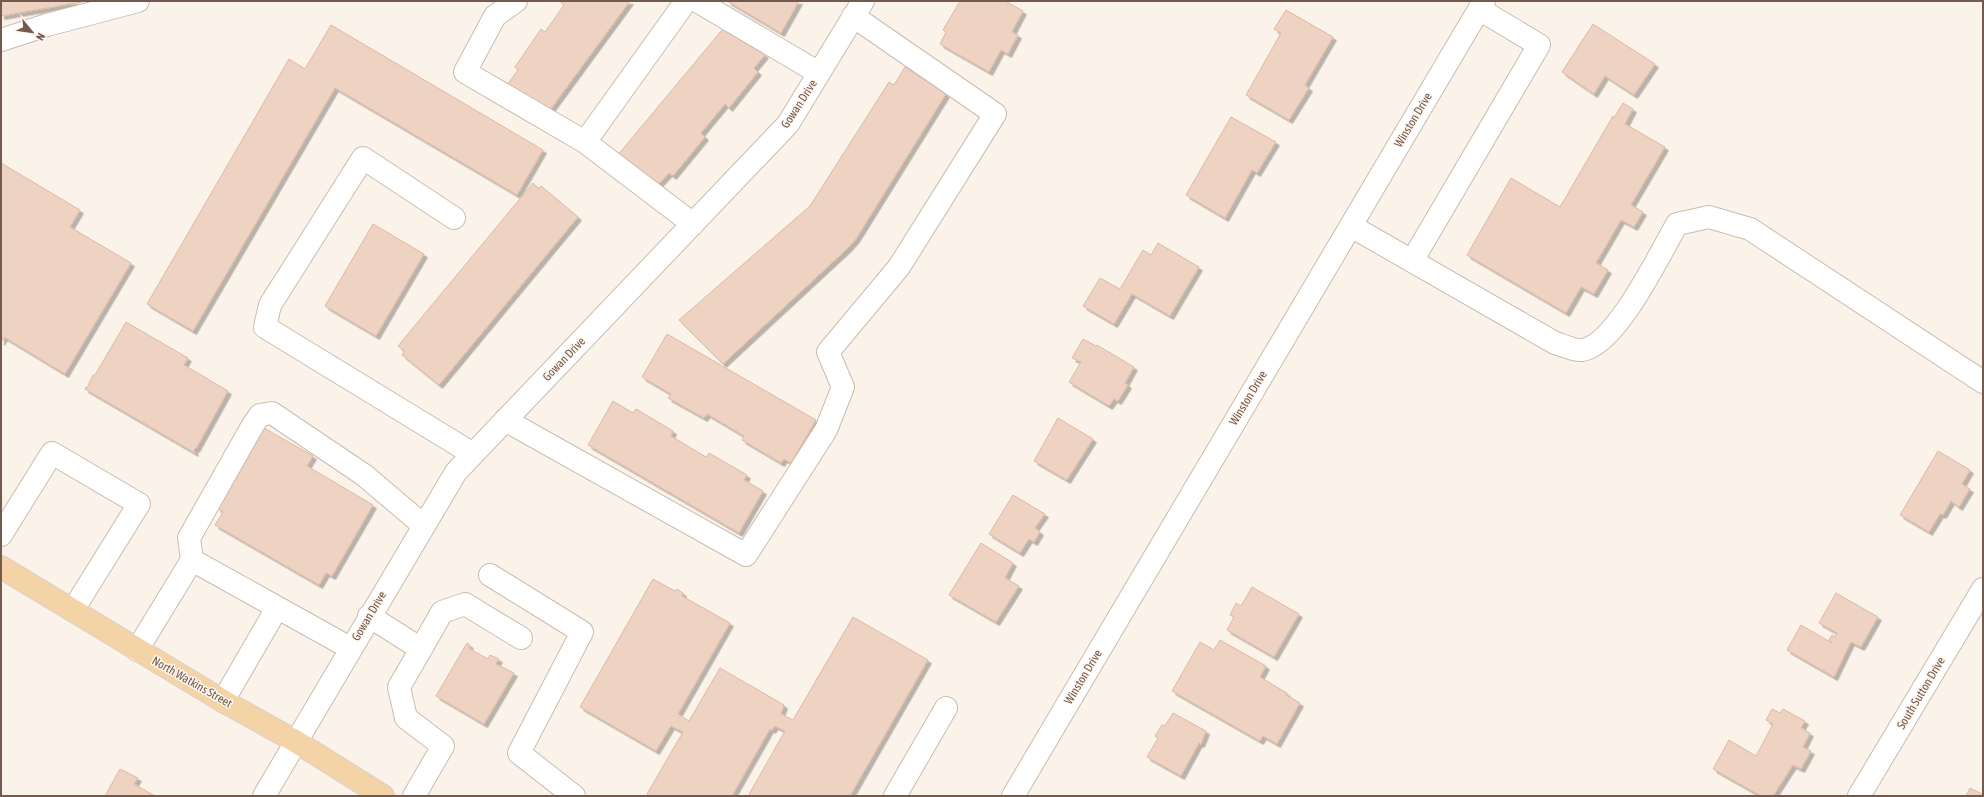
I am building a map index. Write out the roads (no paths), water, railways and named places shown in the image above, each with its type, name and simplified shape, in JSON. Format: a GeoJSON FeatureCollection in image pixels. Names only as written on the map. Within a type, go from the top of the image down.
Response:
{"type":"FeatureCollection","features":[{"type":"Feature","properties":{"kind":"main road","name":"North Watkins Street"},"geometry":{"type":"LineString","coordinates":[[1,567],[223,701],[296,741],[383,796]]}},
{"type":"Feature","properties":{"kind":"street"},"geometry":{"type":"LineString","coordinates":[[1,40],[47,25],[138,1]]}},
{"type":"Feature","properties":{"kind":"street"},"geometry":{"type":"LineString","coordinates":[[516,1],[495,16],[465,72],[585,142],[693,224]]}},
{"type":"Feature","properties":{"kind":"street"},"geometry":{"type":"LineString","coordinates":[[585,142],[686,1]]}},
{"type":"Feature","properties":{"kind":"street"},"geometry":{"type":"LineString","coordinates":[[696,1],[819,73]]}},
{"type":"Feature","properties":{"kind":"street"},"geometry":{"type":"LineString","coordinates":[[1412,261],[1539,45],[1482,5]]}},
{"type":"Feature","properties":{"kind":"street","name":"Winston Drive"},"geometry":{"type":"LineString","coordinates":[[1013,796],[1482,5]]}},
{"type":"Feature","properties":{"kind":"street"},"geometry":{"type":"LineString","coordinates":[[505,420],[746,555],[826,430],[843,387],[828,352],[899,267],[995,114],[858,9]]}},
{"type":"Feature","properties":{"kind":"street","name":"Gowan Drive"},"geometry":{"type":"LineString","coordinates":[[264,796],[350,648],[456,472],[788,124],[858,9]]}},
{"type":"Feature","properties":{"kind":"street"},"geometry":{"type":"LineString","coordinates":[[454,218],[363,158],[270,305],[265,327],[472,454]]}},
{"type":"Feature","properties":{"kind":"street"},"geometry":{"type":"LineString","coordinates":[[1351,226],[1556,343],[1581,350],[1598,344],[1634,301],[1677,224],[1709,216],[1750,229],[1983,382]]}},
{"type":"Feature","properties":{"kind":"street"},"geometry":{"type":"LineString","coordinates":[[137,650],[192,560],[189,538],[260,415],[272,412],[364,475],[423,525]]}},
{"type":"Feature","properties":{"kind":"street"},"geometry":{"type":"LineString","coordinates":[[1,535],[52,453],[139,504],[73,610]]}},
{"type":"Feature","properties":{"kind":"street"},"geometry":{"type":"LineString","coordinates":[[192,560],[350,648]]}},
{"type":"Feature","properties":{"kind":"street"},"geometry":{"type":"LineString","coordinates":[[490,575],[582,632],[519,753],[574,796]]}},
{"type":"Feature","properties":{"kind":"street","name":"South Sutton Drive"},"geometry":{"type":"LineString","coordinates":[[1859,796],[1983,589]]}},
{"type":"Feature","properties":{"kind":"street"},"geometry":{"type":"LineString","coordinates":[[414,796],[443,746],[406,718],[399,687],[442,612],[465,604],[521,638]]}},
{"type":"Feature","properties":{"kind":"street"},"geometry":{"type":"LineString","coordinates":[[223,701],[277,608]]}},
{"type":"Feature","properties":{"kind":"street"},"geometry":{"type":"LineString","coordinates":[[369,616],[421,649]]}},
{"type":"Feature","properties":{"kind":"street"},"geometry":{"type":"LineString","coordinates":[[895,796],[946,708]]}}]}
